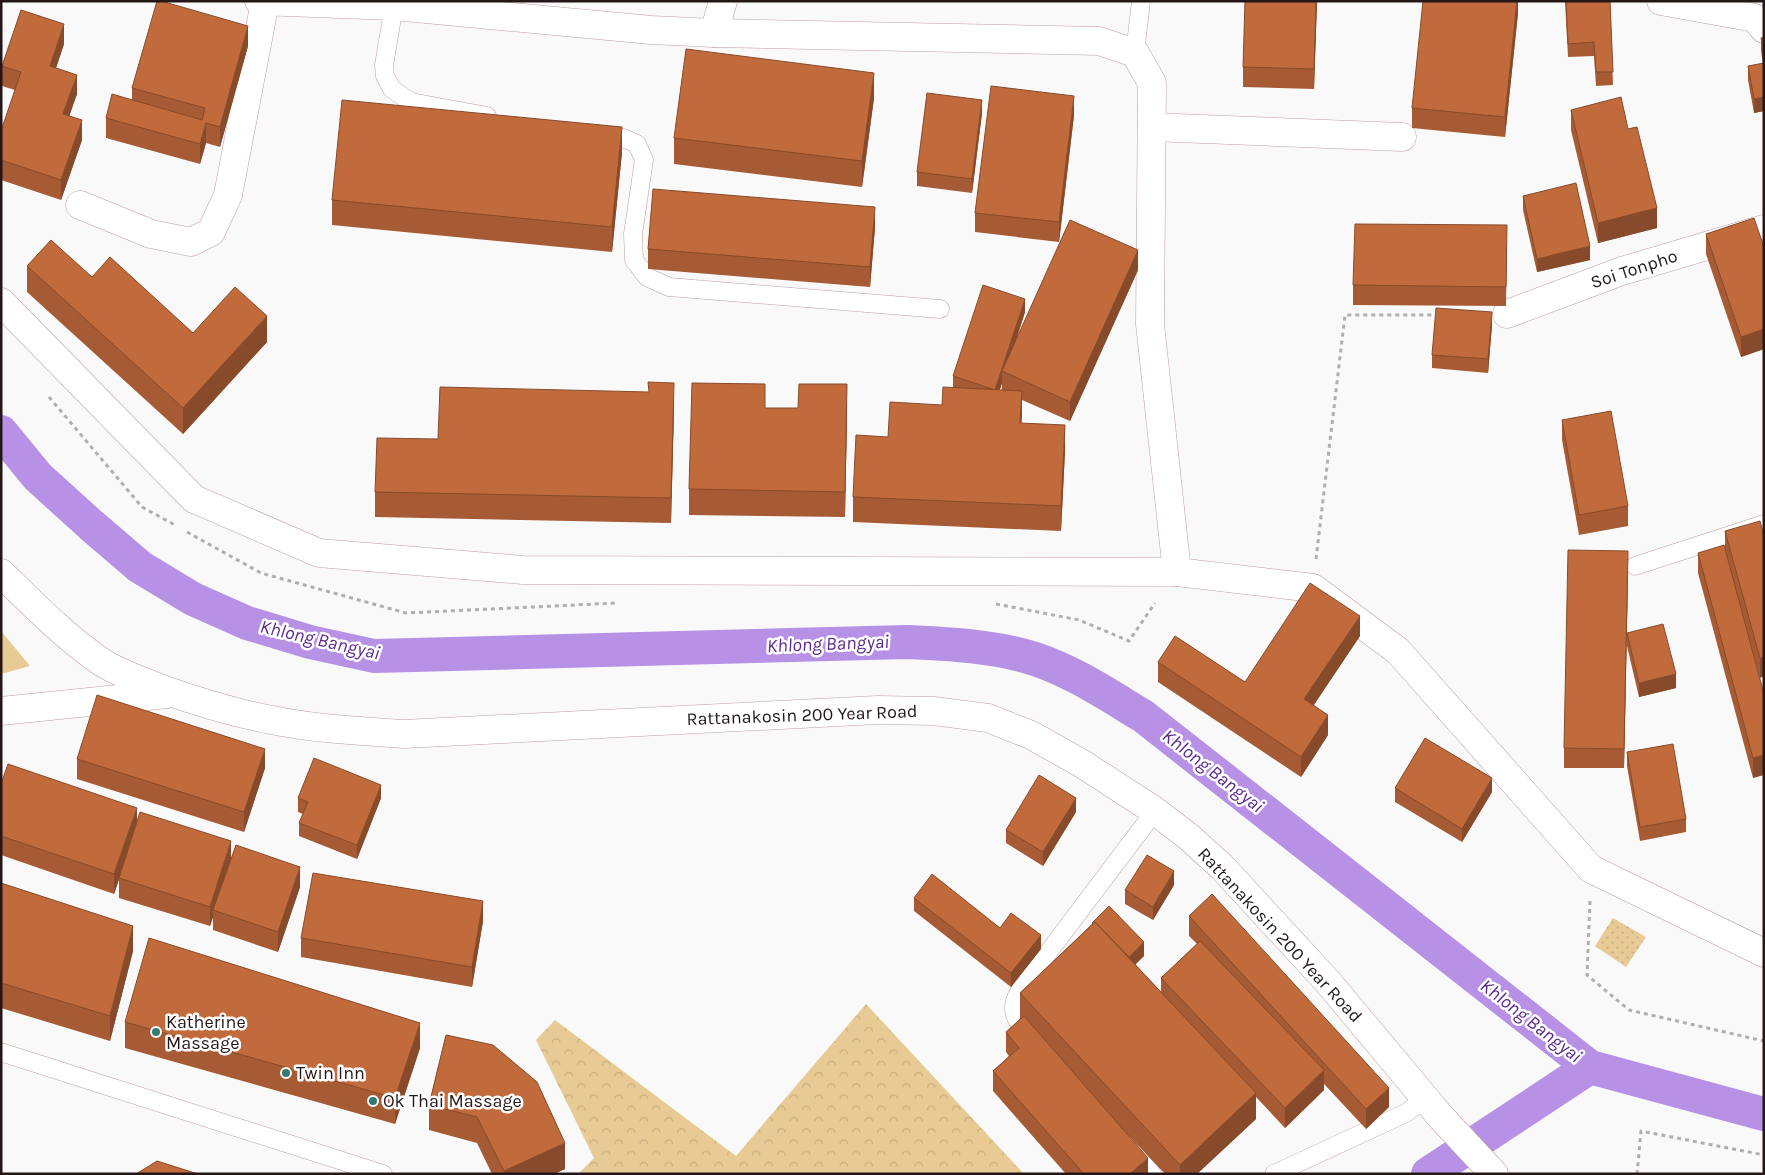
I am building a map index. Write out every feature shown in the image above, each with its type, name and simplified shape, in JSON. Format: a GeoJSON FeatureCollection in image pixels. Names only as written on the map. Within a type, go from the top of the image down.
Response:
{"type":"FeatureCollection","features":[{"type":"Feature","properties":{"kind":"street"},"geometry":{"type":"LineString","coordinates":[[714,34],[723,1]]}},
{"type":"Feature","properties":{"kind":"street"},"geometry":{"type":"LineString","coordinates":[[1661,1],[1755,18],[1764,29]]}},
{"type":"Feature","properties":{"kind":"street"},"geometry":{"type":"LineString","coordinates":[[80,205],[151,234],[183,241],[191,242],[210,232],[228,196],[262,2],[394,6],[651,30],[714,34],[1099,42],[1135,53],[1152,83],[1150,324],[1178,572]]}},
{"type":"Feature","properties":{"kind":"street"},"geometry":{"type":"LineString","coordinates":[[1152,127],[1402,137]]}},
{"type":"Feature","properties":{"kind":"street","name":"Soi Tonpho"},"geometry":{"type":"LineString","coordinates":[[1507,314],[1622,271],[1764,229]]}},
{"type":"Feature","properties":{"kind":"street"},"geometry":{"type":"LineString","coordinates":[[1,302],[194,499],[319,553],[523,570],[1178,572],[1313,588],[1398,651],[1591,869],[1764,953]]}},
{"type":"Feature","properties":{"kind":"street","name":"Rattanakosin 200 Year Road"},"geometry":{"type":"LineString","coordinates":[[1,574],[51,622],[102,662],[135,678],[174,693],[272,720],[336,729],[404,734],[878,710],[934,711],[988,718],[1031,735],[1081,763],[1155,811],[1189,837],[1222,867],[1328,982],[1433,1107],[1494,1174]]}},
{"type":"Feature","properties":{"kind":"street"},"geometry":{"type":"LineString","coordinates":[[1,711],[174,693]]}},
{"type":"Feature","properties":{"kind":"lane"},"geometry":{"type":"LineString","coordinates":[[1135,53],[1141,1]]}},
{"type":"Feature","properties":{"kind":"lane"},"geometry":{"type":"LineString","coordinates":[[394,6],[384,65],[385,76],[392,89],[411,102],[506,119]]}},
{"type":"Feature","properties":{"kind":"lane"},"geometry":{"type":"LineString","coordinates":[[583,132],[623,138],[636,144],[644,160],[633,234],[634,260],[647,277],[669,287],[940,309]]}},
{"type":"Feature","properties":{"kind":"lane"},"geometry":{"type":"LineString","coordinates":[[1635,566],[1764,524]]}},
{"type":"Feature","properties":{"kind":"lane"},"geometry":{"type":"LineString","coordinates":[[1041,1049],[1021,1028],[1014,1015],[1014,1002],[1022,987],[1155,811]]}},
{"type":"Feature","properties":{"kind":"lane"},"geometry":{"type":"LineString","coordinates":[[1,1052],[383,1174]]}},
{"type":"Feature","properties":{"kind":"lane"},"geometry":{"type":"LineString","coordinates":[[1274,1174],[1406,1113],[1433,1107]]}},
{"type":"Feature","properties":{"kind":"lane"},"geometry":{"type":"LineString","coordinates":[[1120,1137],[1152,1174]]}},
{"type":"Feature","properties":{"kind":"path"},"geometry":{"type":"LineString","coordinates":[[1313,588],[1345,315],[1440,315]]}},
{"type":"Feature","properties":{"kind":"path"},"geometry":{"type":"LineString","coordinates":[[1591,869],[1587,975],[1629,1010],[1764,1041]]}},
{"type":"Feature","properties":{"kind":"path"},"geometry":{"type":"LineString","coordinates":[[1637,1174],[1640,1131],[1764,1155]]}},
{"type":"Feature","properties":{"kind":"green space"},"geometry":{"type":"Polygon","coordinates":[[[1,631],[30,666],[1,674],[1,631]]]}},
{"type":"Feature","properties":{"kind":"green space"},"geometry":{"type":"Polygon","coordinates":[[[1613,918],[1646,937],[1626,967],[1595,946],[1613,918]]]}},
{"type":"Feature","properties":{"kind":"green space"},"geometry":{"type":"Polygon","coordinates":[[[866,1004],[1024,1174],[578,1174],[594,1158],[536,1040],[555,1020],[736,1156],[866,1004]]]}},
{"type":"Feature","properties":{"kind":"building"},"geometry":{"type":"Polygon","coordinates":[[[157,1],[248,26],[220,127],[206,123],[200,144],[106,118],[112,94],[202,120],[205,108],[132,88],[157,1]]]}},
{"type":"Feature","properties":{"kind":"building"},"geometry":{"type":"Polygon","coordinates":[[[1245,1],[1316,1],[1314,69],[1243,67],[1245,1]]]}},
{"type":"Feature","properties":{"kind":"building"},"geometry":{"type":"Polygon","coordinates":[[[1423,1],[1517,1],[1505,117],[1412,108],[1423,1]]]}},
{"type":"Feature","properties":{"kind":"building"},"geometry":{"type":"Polygon","coordinates":[[[1566,1],[1610,1],[1613,72],[1596,72],[1594,42],[1568,44],[1566,1]]]}},
{"type":"Feature","properties":{"kind":"building"},"geometry":{"type":"Polygon","coordinates":[[[21,10],[64,24],[50,66],[77,75],[63,114],[82,120],[61,180],[1,160],[1,131],[21,72],[2,66],[21,10]]]}},
{"type":"Feature","properties":{"kind":"building"},"geometry":{"type":"Polygon","coordinates":[[[1764,37],[1764,55],[1761,38],[1764,37]]]}},
{"type":"Feature","properties":{"kind":"building"},"geometry":{"type":"Polygon","coordinates":[[[686,49],[874,73],[862,161],[674,138],[686,49]]]}},
{"type":"Feature","properties":{"kind":"building"},"geometry":{"type":"Polygon","coordinates":[[[1764,63],[1764,97],[1754,99],[1748,66],[1764,63]]]}},
{"type":"Feature","properties":{"kind":"building"},"geometry":{"type":"Polygon","coordinates":[[[991,86],[1074,96],[1059,222],[975,213],[991,86]]]}},
{"type":"Feature","properties":{"kind":"building"},"geometry":{"type":"Polygon","coordinates":[[[927,93],[982,100],[972,179],[917,172],[927,93]]]}},
{"type":"Feature","properties":{"kind":"building"},"geometry":{"type":"Polygon","coordinates":[[[1621,97],[1628,129],[1637,127],[1657,208],[1598,223],[1571,110],[1621,97]]]}},
{"type":"Feature","properties":{"kind":"building"},"geometry":{"type":"Polygon","coordinates":[[[342,100],[622,127],[612,227],[332,200],[342,100]]]}},
{"type":"Feature","properties":{"kind":"building"},"geometry":{"type":"Polygon","coordinates":[[[1576,183],[1590,246],[1537,259],[1523,196],[1576,183]]]}},
{"type":"Feature","properties":{"kind":"building"},"geometry":{"type":"Polygon","coordinates":[[[653,189],[875,207],[870,267],[648,249],[653,189]]]}},
{"type":"Feature","properties":{"kind":"building"},"geometry":{"type":"Polygon","coordinates":[[[1754,218],[1764,247],[1764,329],[1741,337],[1706,234],[1754,218]]]}},
{"type":"Feature","properties":{"kind":"building"},"geometry":{"type":"Polygon","coordinates":[[[1070,220],[1138,250],[1070,402],[1002,371],[1070,220]]]}},
{"type":"Feature","properties":{"kind":"building"},"geometry":{"type":"Polygon","coordinates":[[[1355,224],[1507,225],[1506,287],[1353,285],[1355,224]]]}},
{"type":"Feature","properties":{"kind":"building"},"geometry":{"type":"Polygon","coordinates":[[[51,240],[92,277],[110,257],[193,333],[235,287],[267,316],[183,408],[27,266],[51,240]]]}},
{"type":"Feature","properties":{"kind":"building"},"geometry":{"type":"Polygon","coordinates":[[[983,285],[1025,299],[995,390],[953,376],[983,285]]]}},
{"type":"Feature","properties":{"kind":"building"},"geometry":{"type":"Polygon","coordinates":[[[1436,308],[1492,312],[1488,359],[1432,355],[1436,308]]]}},
{"type":"Feature","properties":{"kind":"building"},"geometry":{"type":"Polygon","coordinates":[[[648,382],[674,383],[671,498],[375,492],[377,438],[438,439],[440,387],[649,392],[648,382]]]}},
{"type":"Feature","properties":{"kind":"building"},"geometry":{"type":"Polygon","coordinates":[[[692,383],[765,384],[765,408],[798,408],[799,384],[847,384],[845,492],[689,489],[692,383]]]}},
{"type":"Feature","properties":{"kind":"building"},"geometry":{"type":"Polygon","coordinates":[[[943,387],[1022,391],[1020,423],[1065,425],[1061,506],[853,497],[856,435],[888,437],[890,402],[942,405],[943,387]]]}},
{"type":"Feature","properties":{"kind":"building"},"geometry":{"type":"Polygon","coordinates":[[[1611,411],[1628,506],[1579,515],[1562,420],[1611,411]]]}},
{"type":"Feature","properties":{"kind":"building"},"geometry":{"type":"Polygon","coordinates":[[[1760,521],[1764,536],[1764,657],[1760,658],[1725,531],[1760,521]]]}},
{"type":"Feature","properties":{"kind":"building"},"geometry":{"type":"Polygon","coordinates":[[[1724,545],[1764,694],[1764,755],[1753,758],[1698,553],[1724,545]]]}},
{"type":"Feature","properties":{"kind":"building"},"geometry":{"type":"Polygon","coordinates":[[[1568,550],[1628,551],[1624,749],[1564,748],[1568,550]]]}},
{"type":"Feature","properties":{"kind":"building"},"geometry":{"type":"Polygon","coordinates":[[[1310,583],[1360,616],[1304,699],[1328,715],[1301,757],[1158,662],[1175,636],[1245,682],[1310,583]]]}},
{"type":"Feature","properties":{"kind":"building"},"geometry":{"type":"Polygon","coordinates":[[[1663,624],[1676,674],[1639,683],[1627,633],[1663,624]]]}},
{"type":"Feature","properties":{"kind":"building"},"geometry":{"type":"Polygon","coordinates":[[[97,695],[265,749],[244,812],[77,759],[97,695]]]}},
{"type":"Feature","properties":{"kind":"building"},"geometry":{"type":"Polygon","coordinates":[[[1425,738],[1492,778],[1462,829],[1395,788],[1425,738]]]}},
{"type":"Feature","properties":{"kind":"building"},"geometry":{"type":"Polygon","coordinates":[[[1673,744],[1686,819],[1640,827],[1627,752],[1673,744]]]}},
{"type":"Feature","properties":{"kind":"building"},"geometry":{"type":"Polygon","coordinates":[[[314,758],[381,785],[357,845],[299,823],[308,802],[298,798],[314,758]]]}},
{"type":"Feature","properties":{"kind":"building"},"geometry":{"type":"Polygon","coordinates":[[[8,764],[137,808],[114,874],[1,836],[1,784],[8,764]]]}},
{"type":"Feature","properties":{"kind":"building"},"geometry":{"type":"Polygon","coordinates":[[[1039,775],[1076,798],[1043,852],[1006,830],[1039,775]]]}},
{"type":"Feature","properties":{"kind":"building"},"geometry":{"type":"Polygon","coordinates":[[[140,812],[231,841],[210,907],[119,878],[140,812]]]}},
{"type":"Feature","properties":{"kind":"building"},"geometry":{"type":"Polygon","coordinates":[[[236,845],[300,867],[278,932],[213,910],[236,845]]]}},
{"type":"Feature","properties":{"kind":"building"},"geometry":{"type":"Polygon","coordinates":[[[1147,855],[1174,871],[1153,907],[1125,890],[1147,855]]]}},
{"type":"Feature","properties":{"kind":"building"},"geometry":{"type":"Polygon","coordinates":[[[313,873],[483,901],[472,967],[301,938],[313,873]]]}},
{"type":"Feature","properties":{"kind":"building"},"geometry":{"type":"Polygon","coordinates":[[[932,874],[1000,928],[1011,913],[1041,935],[1011,973],[914,898],[932,874]]]}},
{"type":"Feature","properties":{"kind":"building"},"geometry":{"type":"Polygon","coordinates":[[[1,883],[133,926],[110,1016],[1,983],[1,883]]]}},
{"type":"Feature","properties":{"kind":"building"},"geometry":{"type":"Polygon","coordinates":[[[1212,894],[1389,1088],[1366,1109],[1189,916],[1212,894]]]}},
{"type":"Feature","properties":{"kind":"building"},"geometry":{"type":"Polygon","coordinates":[[[1109,906],[1144,942],[1129,957],[1095,922],[1092,923],[1109,906]]]}},
{"type":"Feature","properties":{"kind":"building"},"geometry":{"type":"Polygon","coordinates":[[[1095,922],[1256,1093],[1180,1165],[1020,993],[1095,922]]]}},
{"type":"Feature","properties":{"kind":"building"},"geometry":{"type":"Polygon","coordinates":[[[149,938],[420,1023],[395,1098],[125,1022],[149,938]]]}},
{"type":"Feature","properties":{"kind":"building"},"geometry":{"type":"Polygon","coordinates":[[[1200,941],[1324,1070],[1285,1108],[1161,978],[1200,941]]]}},
{"type":"Feature","properties":{"kind":"building"},"geometry":{"type":"Polygon","coordinates":[[[1024,1016],[1148,1158],[1130,1174],[1084,1174],[993,1071],[1019,1048],[1006,1032],[1024,1016]]]}},
{"type":"Feature","properties":{"kind":"building"},"geometry":{"type":"Polygon","coordinates":[[[446,1035],[493,1045],[537,1082],[565,1143],[504,1171],[477,1117],[429,1105],[446,1035]]]}},
{"type":"Feature","properties":{"kind":"building"},"geometry":{"type":"Polygon","coordinates":[[[157,1161],[198,1174],[136,1174],[157,1161]]]}},
{"type":"Feature","properties":{"kind":"waterway","name":"Khlong Bangyai"},"geometry":{"type":"LineString","coordinates":[[1,432],[38,477],[140,567],[193,599],[247,623],[310,642],[374,656],[907,642],[988,648],[1049,664],[1090,684],[1143,716],[1590,1067],[1764,1114]]}},
{"type":"Feature","properties":{"kind":"waterway"},"geometry":{"type":"LineString","coordinates":[[1428,1174],[1590,1067]]}},
{"type":"Feature","properties":{"kind":"place","name":"Katherine Massage"},"geometry":{"type":"Point","coordinates":[156,1032]}},
{"type":"Feature","properties":{"kind":"place","name":"Twin Inn"},"geometry":{"type":"Point","coordinates":[286,1073]}},
{"type":"Feature","properties":{"kind":"place","name":"Ok Thai Massage"},"geometry":{"type":"Point","coordinates":[373,1101]}}]}
